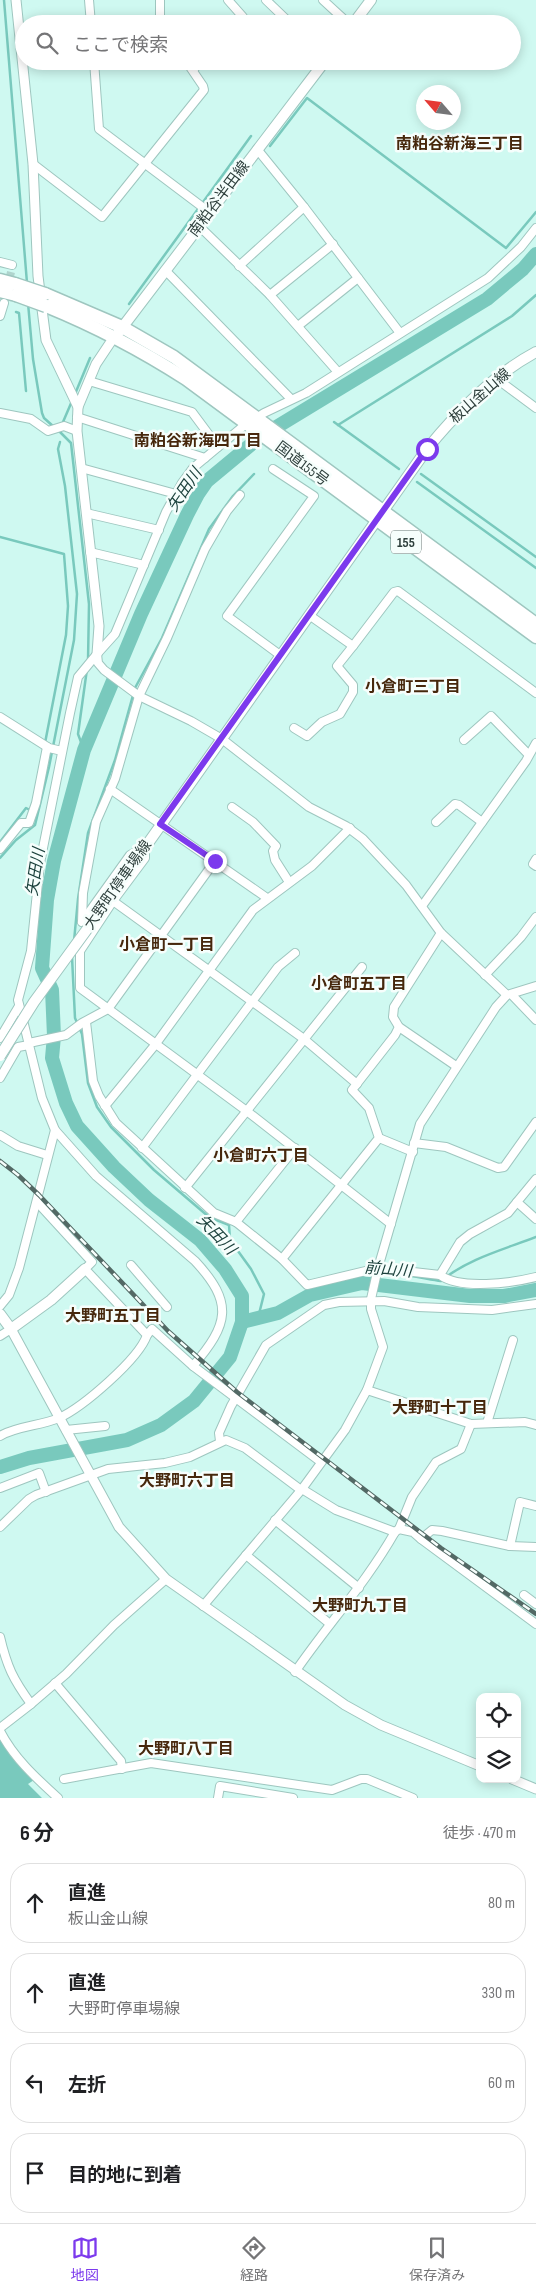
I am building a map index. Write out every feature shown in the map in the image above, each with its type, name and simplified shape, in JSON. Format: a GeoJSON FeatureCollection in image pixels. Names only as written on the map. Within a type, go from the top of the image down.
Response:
{"type":"FeatureCollection","features":[{"type":"Feature","properties":{"kind":"highway","name":"国道155号"},"geometry":{"type":"LineString","coordinates":[[0,280],[16,290],[45,300],[118,332],[160,362],[255,422],[381,515],[536,624]]}},
{"type":"Feature","properties":{"kind":"highway","name":"国道155号"},"geometry":{"type":"LineString","coordinates":[[1,305],[16,290]]}},
{"type":"Feature","properties":{"kind":"highway","name":"国道155号"},"geometry":{"type":"LineString","coordinates":[[381,515],[536,637]]}},
{"type":"Feature","properties":{"kind":"main road"},"geometry":{"type":"LineString","coordinates":[[360,15],[371,0]]}},
{"type":"Feature","properties":{"kind":"main road","name":"南粕谷半田線"},"geometry":{"type":"LineString","coordinates":[[118,332],[318,70]]}},
{"type":"Feature","properties":{"kind":"main road","name":"板山金山線"},"geometry":{"type":"LineString","coordinates":[[381,515],[427,449],[452,419],[498,379],[536,352]]}},
{"type":"Feature","properties":{"kind":"main road","name":"大野町停車場線"},"geometry":{"type":"LineString","coordinates":[[0,1056],[34,1002],[381,515]]}},
{"type":"Feature","properties":{"kind":"main road"},"geometry":{"type":"LineString","coordinates":[[0,1314],[11,1329],[51,1300],[85,1269]]}},
{"type":"Feature","properties":{"kind":"street"},"geometry":{"type":"LineString","coordinates":[[16,0],[18,15]]}},
{"type":"Feature","properties":{"kind":"street"},"geometry":{"type":"LineString","coordinates":[[90,0],[91,15]]}},
{"type":"Feature","properties":{"kind":"street"},"geometry":{"type":"LineString","coordinates":[[160,0],[160,15]]}},
{"type":"Feature","properties":{"kind":"street"},"geometry":{"type":"LineString","coordinates":[[228,0],[241,15]]}},
{"type":"Feature","properties":{"kind":"street"},"geometry":{"type":"LineString","coordinates":[[266,0],[282,15]]}},
{"type":"Feature","properties":{"kind":"street"},"geometry":{"type":"LineString","coordinates":[[323,0],[339,15]]}},
{"type":"Feature","properties":{"kind":"street"},"geometry":{"type":"LineString","coordinates":[[24,70],[34,164],[38,276],[46,340],[78,407]]}},
{"type":"Feature","properties":{"kind":"street"},"geometry":{"type":"LineString","coordinates":[[95,70],[99,129],[209,212]]}},
{"type":"Feature","properties":{"kind":"street"},"geometry":{"type":"LineString","coordinates":[[34,164],[102,217],[143,163],[204,90],[192,70]]}},
{"type":"Feature","properties":{"kind":"street"},"geometry":{"type":"LineString","coordinates":[[257,149],[304,206],[400,333]]}},
{"type":"Feature","properties":{"kind":"street"},"geometry":{"type":"LineString","coordinates":[[239,266],[304,206]]}},
{"type":"Feature","properties":{"kind":"street"},"geometry":{"type":"LineString","coordinates":[[198,226],[270,294],[337,372]]}},
{"type":"Feature","properties":{"kind":"street"},"geometry":{"type":"LineString","coordinates":[[193,1366],[213,1340],[222,1316],[224,1310],[218,1294],[206,1273],[195,1262],[96,1176],[54,1130],[42,1098],[31,1043],[19,1006],[18,1000],[31,951],[40,864],[60,750],[78,677],[115,634],[159,530],[188,474],[218,447],[255,422],[291,399],[306,393],[488,278],[504,264],[536,228]]}},
{"type":"Feature","properties":{"kind":"street"},"geometry":{"type":"LineString","coordinates":[[270,294],[333,244]]}},
{"type":"Feature","properties":{"kind":"street"},"geometry":{"type":"LineString","coordinates":[[0,262],[12,265]]}},
{"type":"Feature","properties":{"kind":"street"},"geometry":{"type":"LineString","coordinates":[[165,270],[291,399]]}},
{"type":"Feature","properties":{"kind":"street"},"geometry":{"type":"LineString","coordinates":[[298,326],[358,278]]}},
{"type":"Feature","properties":{"kind":"street"},"geometry":{"type":"LineString","coordinates":[[118,332],[105,349],[89,381],[78,407],[76,431],[99,626],[98,663],[104,670],[138,694],[222,739],[308,807],[350,828],[380,856],[422,906],[441,933],[536,1020]]}},
{"type":"Feature","properties":{"kind":"street"},"geometry":{"type":"LineString","coordinates":[[498,379],[536,408]]}},
{"type":"Feature","properties":{"kind":"street"},"geometry":{"type":"LineString","coordinates":[[89,381],[192,412],[218,447]]}},
{"type":"Feature","properties":{"kind":"street"},"geometry":{"type":"LineString","coordinates":[[0,413],[31,419],[48,431],[64,426],[76,431]]}},
{"type":"Feature","properties":{"kind":"street"},"geometry":{"type":"LineString","coordinates":[[77,417],[205,458]]}},
{"type":"Feature","properties":{"kind":"street"},"geometry":{"type":"LineString","coordinates":[[81,468],[176,494]]}},
{"type":"Feature","properties":{"kind":"street"},"geometry":{"type":"LineString","coordinates":[[273,469],[314,496],[227,616],[280,655]]}},
{"type":"Feature","properties":{"kind":"street"},"geometry":{"type":"LineString","coordinates":[[145,846],[130,855],[82,922],[83,892],[96,822],[110,789],[138,694],[167,638],[205,549],[223,516],[240,495]]}},
{"type":"Feature","properties":{"kind":"street"},"geometry":{"type":"LineString","coordinates":[[86,513],[159,530]]}},
{"type":"Feature","properties":{"kind":"street"},"geometry":{"type":"LineString","coordinates":[[90,552],[144,565]]}},
{"type":"Feature","properties":{"kind":"street"},"geometry":{"type":"LineString","coordinates":[[294,728],[307,736],[322,722],[340,714],[353,692],[353,685],[337,666],[394,592],[398,591],[536,693]]}},
{"type":"Feature","properties":{"kind":"street"},"geometry":{"type":"LineString","coordinates":[[309,615],[353,646]]}},
{"type":"Feature","properties":{"kind":"street"},"geometry":{"type":"LineString","coordinates":[[464,740],[491,716],[528,754]]}},
{"type":"Feature","properties":{"kind":"street"},"geometry":{"type":"LineString","coordinates":[[0,717],[48,747],[60,750]]}},
{"type":"Feature","properties":{"kind":"street"},"geometry":{"type":"LineString","coordinates":[[422,906],[536,743]]}},
{"type":"Feature","properties":{"kind":"street"},"geometry":{"type":"LineString","coordinates":[[0,849],[22,823],[29,822],[40,788],[48,747]]}},
{"type":"Feature","properties":{"kind":"street"},"geometry":{"type":"LineString","coordinates":[[110,789],[267,898]]}},
{"type":"Feature","properties":{"kind":"street"},"geometry":{"type":"LineString","coordinates":[[436,822],[455,804],[482,822]]}},
{"type":"Feature","properties":{"kind":"street"},"geometry":{"type":"LineString","coordinates":[[232,807],[253,822],[276,846],[273,851],[275,860],[289,882]]}},
{"type":"Feature","properties":{"kind":"street"},"geometry":{"type":"LineString","coordinates":[[104,1106],[155,1045],[253,910],[324,856],[350,828]]}},
{"type":"Feature","properties":{"kind":"street"},"geometry":{"type":"LineString","coordinates":[[145,846],[145,858],[114,900],[80,952],[80,988],[248,1112],[391,1224]]}},
{"type":"Feature","properties":{"kind":"street"},"geometry":{"type":"LineString","coordinates":[[536,859],[533,864],[536,866]]}},
{"type":"Feature","properties":{"kind":"street"},"geometry":{"type":"LineString","coordinates":[[0,1078],[18,1047],[59,1038],[108,1009],[215,861]]}},
{"type":"Feature","properties":{"kind":"street"},"geometry":{"type":"LineString","coordinates":[[114,900],[252,1003],[304,1039],[357,1084]]}},
{"type":"Feature","properties":{"kind":"street"},"geometry":{"type":"LineString","coordinates":[[486,975],[521,938],[536,917]]}},
{"type":"Feature","properties":{"kind":"street"},"geometry":{"type":"LineString","coordinates":[[441,933],[394,1007],[393,1017],[398,1027],[456,1066]]}},
{"type":"Feature","properties":{"kind":"street"},"geometry":{"type":"LineString","coordinates":[[142,1148],[278,967],[295,953]]}},
{"type":"Feature","properties":{"kind":"street"},"geometry":{"type":"LineString","coordinates":[[185,1188],[248,1112],[362,967]]}},
{"type":"Feature","properties":{"kind":"street"},"geometry":{"type":"LineString","coordinates":[[203,1606],[301,1490],[345,1430],[367,1390],[383,1347],[371,1309],[371,1300],[414,1143],[426,1114],[496,1007],[509,995],[536,986]]}},
{"type":"Feature","properties":{"kind":"street"},"geometry":{"type":"LineString","coordinates":[[0,1038],[19,1006]]}},
{"type":"Feature","properties":{"kind":"street"},"geometry":{"type":"LineString","coordinates":[[86,1022],[93,1081],[104,1106],[116,1123],[214,1213],[236,1222],[282,1260],[307,1285],[378,1270],[440,1275],[447,1280],[463,1283],[523,1280],[536,1277]]}},
{"type":"Feature","properties":{"kind":"street"},"geometry":{"type":"LineString","coordinates":[[398,1027],[395,1035],[352,1090],[369,1108],[379,1138],[413,1152]]}},
{"type":"Feature","properties":{"kind":"street"},"geometry":{"type":"LineString","coordinates":[[414,1143],[446,1147],[498,1168],[504,1167],[536,1122]]}},
{"type":"Feature","properties":{"kind":"street"},"geometry":{"type":"LineString","coordinates":[[0,1306],[9,1295],[20,1268],[54,1130]]}},
{"type":"Feature","properties":{"kind":"street"},"geometry":{"type":"LineString","coordinates":[[0,1135],[18,1146],[47,1155]]}},
{"type":"Feature","properties":{"kind":"street"},"geometry":{"type":"LineString","coordinates":[[282,1260],[379,1138]]}},
{"type":"Feature","properties":{"kind":"street"},"geometry":{"type":"LineString","coordinates":[[236,1222],[295,1148]]}},
{"type":"Feature","properties":{"kind":"street"},"geometry":{"type":"LineString","coordinates":[[440,1275],[460,1242],[470,1234],[508,1213],[536,1179]]}},
{"type":"Feature","properties":{"kind":"street"},"geometry":{"type":"LineString","coordinates":[[37,1202],[92,1262],[85,1269],[147,1335]]}},
{"type":"Feature","properties":{"kind":"street"},"geometry":{"type":"LineString","coordinates":[[517,1202],[536,1219]]}},
{"type":"Feature","properties":{"kind":"street"},"geometry":{"type":"LineString","coordinates":[[131,1265],[167,1307]]}},
{"type":"Feature","properties":{"kind":"street"},"geometry":{"type":"LineString","coordinates":[[220,1441],[219,1433],[235,1399],[266,1345],[324,1305],[371,1300],[418,1307],[492,1310],[536,1304]]}},
{"type":"Feature","properties":{"kind":"street"},"geometry":{"type":"LineString","coordinates":[[0,1336],[11,1329],[119,1527],[166,1580],[295,1672],[345,1705],[381,1725],[476,1764]]}},
{"type":"Feature","properties":{"kind":"street"},"geometry":{"type":"LineString","coordinates":[[0,1436],[58,1418],[86,1401],[106,1384],[152,1330],[235,1399],[320,1462]]}},
{"type":"Feature","properties":{"kind":"street"},"geometry":{"type":"LineString","coordinates":[[487,1423],[513,1340]]}},
{"type":"Feature","properties":{"kind":"street"},"geometry":{"type":"LineString","coordinates":[[367,1390],[471,1424],[526,1422],[536,1425]]}},
{"type":"Feature","properties":{"kind":"street"},"geometry":{"type":"LineString","coordinates":[[295,1672],[359,1588],[397,1530],[412,1497],[436,1462],[460,1449],[471,1424]]}},
{"type":"Feature","properties":{"kind":"street"},"geometry":{"type":"LineString","coordinates":[[67,1432],[104,1426]]}},
{"type":"Feature","properties":{"kind":"street"},"geometry":{"type":"LineString","coordinates":[[0,1527],[29,1499],[89,1472],[131,1468],[182,1459],[204,1451],[220,1441],[231,1441],[245,1448],[301,1490],[336,1510],[397,1530],[413,1532],[536,1624]]}},
{"type":"Feature","properties":{"kind":"street"},"geometry":{"type":"LineString","coordinates":[[0,1488],[38,1473],[46,1492]]}},
{"type":"Feature","properties":{"kind":"street"},"geometry":{"type":"LineString","coordinates":[[510,1546],[520,1502],[536,1506]]}},
{"type":"Feature","properties":{"kind":"street"},"geometry":{"type":"LineString","coordinates":[[275,1520],[359,1588]]}},
{"type":"Feature","properties":{"kind":"street"},"geometry":{"type":"LineString","coordinates":[[421,1539],[432,1530],[510,1546],[536,1547]]}},
{"type":"Feature","properties":{"kind":"street"},"geometry":{"type":"LineString","coordinates":[[246,1554],[330,1624]]}},
{"type":"Feature","properties":{"kind":"street"},"geometry":{"type":"LineString","coordinates":[[58,1798],[24,1767],[8,1747],[0,1730],[55,1683],[114,1625],[166,1580]]}},
{"type":"Feature","properties":{"kind":"street"},"geometry":{"type":"LineString","coordinates":[[524,1595],[536,1604]]}},
{"type":"Feature","properties":{"kind":"street"},"geometry":{"type":"LineString","coordinates":[[0,1637],[3,1655],[13,1678],[31,1704]]}},
{"type":"Feature","properties":{"kind":"street"},"geometry":{"type":"LineString","coordinates":[[55,1683],[121,1761],[122,1769]]}},
{"type":"Feature","properties":{"kind":"street"},"geometry":{"type":"LineString","coordinates":[[64,1779],[156,1763],[332,1790],[361,1779],[366,1779],[412,1798]]}},
{"type":"Feature","properties":{"kind":"street"},"geometry":{"type":"LineString","coordinates":[[521,1783],[536,1789]]}},
{"type":"Feature","properties":{"kind":"street"},"geometry":{"type":"LineString","coordinates":[[218,1798],[220,1786],[293,1798]]}},
{"type":"Feature","properties":{"kind":"shaded area"},"geometry":{"type":"Polygon","coordinates":[[[0,1739],[34,1780],[28,1784],[42,1798],[0,1798],[0,1739]]]}},
{"type":"Feature","properties":{"kind":"waterway"},"geometry":{"type":"LineString","coordinates":[[4,0],[27,283]]}},
{"type":"Feature","properties":{"kind":"waterway"},"geometry":{"type":"LineString","coordinates":[[270,146],[307,98],[506,248],[536,212]]}},
{"type":"Feature","properties":{"kind":"waterway"},"geometry":{"type":"LineString","coordinates":[[129,304],[251,136]]}},
{"type":"Feature","properties":{"kind":"waterway","name":"矢田川"},"geometry":{"type":"LineString","coordinates":[[0,1467],[29,1458],[127,1440],[161,1425],[194,1401],[230,1357],[242,1322],[242,1296],[225,1269],[200,1240],[149,1200],[114,1167],[77,1126],[66,1103],[52,1058],[54,1036],[52,990],[42,968],[47,900],[54,861],[84,750],[141,614],[187,515],[207,481],[260,437],[487,299],[523,269],[536,254]]}},
{"type":"Feature","properties":{"kind":"waterway"},"geometry":{"type":"LineString","coordinates":[[338,425],[512,316],[536,295]]}},
{"type":"Feature","properties":{"kind":"waterway"},"geometry":{"type":"LineString","coordinates":[[28,303],[33,359],[42,413],[44,418],[54,427]]}},
{"type":"Feature","properties":{"kind":"waterway"},"geometry":{"type":"LineString","coordinates":[[16,312],[19,313],[26,391]]}},
{"type":"Feature","properties":{"kind":"waterway"},"geometry":{"type":"LineString","coordinates":[[75,394],[90,358]]}},
{"type":"Feature","properties":{"kind":"waterway"},"geometry":{"type":"LineString","coordinates":[[63,422],[72,401]]}},
{"type":"Feature","properties":{"kind":"waterway"},"geometry":{"type":"LineString","coordinates":[[334,422],[399,469]]}},
{"type":"Feature","properties":{"kind":"waterway"},"geometry":{"type":"LineString","coordinates":[[58,430],[71,443],[89,604],[88,661]]}},
{"type":"Feature","properties":{"kind":"waterway"},"geometry":{"type":"LineString","coordinates":[[0,858],[16,840],[35,825],[49,767],[74,640],[77,594],[65,486],[58,449],[60,442]]}},
{"type":"Feature","properties":{"kind":"waterway"},"geometry":{"type":"LineString","coordinates":[[74,941],[88,833],[115,760],[135,688],[162,638],[209,529],[233,496],[254,474]]}},
{"type":"Feature","properties":{"kind":"waterway"},"geometry":{"type":"LineString","coordinates":[[421,474],[536,557]]}},
{"type":"Feature","properties":{"kind":"waterway"},"geometry":{"type":"LineString","coordinates":[[417,482],[536,568]]}},
{"type":"Feature","properties":{"kind":"waterway"},"geometry":{"type":"LineString","coordinates":[[0,537],[64,554],[68,606],[66,635],[45,743]]}},
{"type":"Feature","properties":{"kind":"waterway"},"geometry":{"type":"LineString","coordinates":[[84,750],[78,734],[87,669]]}},
{"type":"Feature","properties":{"kind":"waterway"},"geometry":{"type":"LineString","coordinates":[[0,842],[26,808],[30,810]]}},
{"type":"Feature","properties":{"kind":"waterway"},"geometry":{"type":"LineString","coordinates":[[72,957],[75,1018],[82,1034],[88,1083],[97,1107],[111,1127],[154,1170],[209,1217],[229,1225],[230,1240],[251,1269],[264,1294],[258,1318]]}},
{"type":"Feature","properties":{"kind":"waterway"},"geometry":{"type":"LineString","coordinates":[[362,1283],[370,1278],[389,1274],[441,1281],[451,1273],[474,1261],[536,1237]]}},
{"type":"Feature","properties":{"kind":"waterway","name":"前山川"},"geometry":{"type":"LineString","coordinates":[[242,1322],[278,1313],[310,1295],[362,1283],[470,1296],[504,1296],[536,1290]]}},
{"type":"Feature","properties":{"kind":"tunnel"},"geometry":{"type":"LineString","coordinates":[[4,303],[11,272]]}},
{"type":"Feature","properties":{"kind":"railway"},"geometry":{"type":"LineString","coordinates":[[0,1161],[39,1195],[168,1331],[237,1392],[441,1548],[536,1614]]}},
{"type":"Feature","properties":{"kind":"district","name":"南粕谷新海三丁目"},"geometry":{"type":"Point","coordinates":[460,144]}},
{"type":"Feature","properties":{"kind":"district","name":"南粕谷新海四丁目"},"geometry":{"type":"Point","coordinates":[198,441]}},
{"type":"Feature","properties":{"kind":"district","name":"小倉町三丁目"},"geometry":{"type":"Point","coordinates":[413,687]}},
{"type":"Feature","properties":{"kind":"district","name":"小倉町一丁目"},"geometry":{"type":"Point","coordinates":[167,945]}},
{"type":"Feature","properties":{"kind":"district","name":"小倉町五丁目"},"geometry":{"type":"Point","coordinates":[359,984]}},
{"type":"Feature","properties":{"kind":"district","name":"小倉町六丁目"},"geometry":{"type":"Point","coordinates":[261,1156]}},
{"type":"Feature","properties":{"kind":"district","name":"大野町五丁目"},"geometry":{"type":"Point","coordinates":[113,1316]}},
{"type":"Feature","properties":{"kind":"district","name":"大野町十丁目"},"geometry":{"type":"Point","coordinates":[440,1408]}},
{"type":"Feature","properties":{"kind":"district","name":"大野町六丁目"},"geometry":{"type":"Point","coordinates":[187,1481]}},
{"type":"Feature","properties":{"kind":"district","name":"大野町九丁目"},"geometry":{"type":"Point","coordinates":[360,1606]}},
{"type":"Feature","properties":{"kind":"district","name":"大野町八丁目"},"geometry":{"type":"Point","coordinates":[186,1749]}},
{"type":"Feature","properties":{"kind":"route"},"geometry":{"type":"LineString","coordinates":[[215,861],[160,824],[427,449]]}}]}
